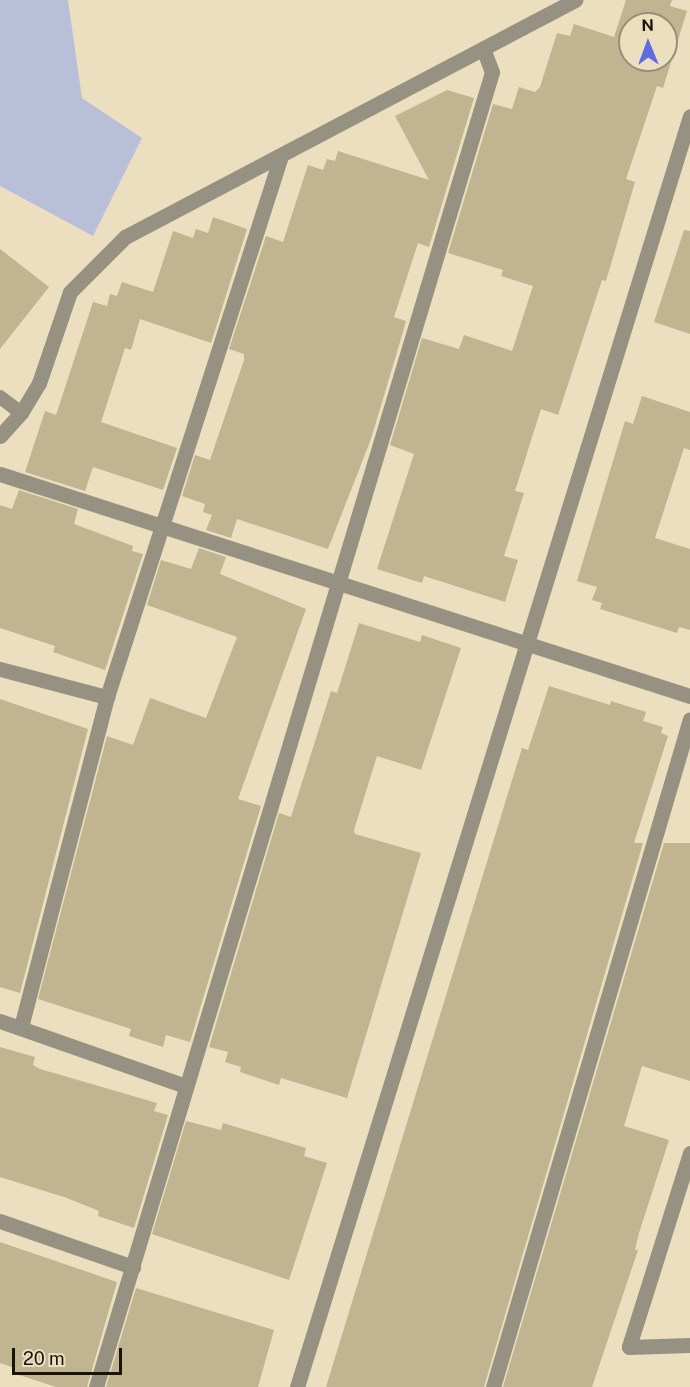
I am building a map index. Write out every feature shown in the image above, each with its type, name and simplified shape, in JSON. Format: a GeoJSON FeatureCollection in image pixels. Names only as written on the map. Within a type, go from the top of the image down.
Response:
{"type":"FeatureCollection","features":[{"type":"Feature","properties":{"kind":"street"},"geometry":{"type":"LineString","coordinates":[[0,436],[21,413],[39,383],[70,292],[125,237],[575,0]]}},
{"type":"Feature","properties":{"kind":"street"},"geometry":{"type":"LineString","coordinates":[[96,1387],[492,72],[483,49]]}},
{"type":"Feature","properties":{"kind":"street"},"geometry":{"type":"LineString","coordinates":[[297,1387],[690,116]]}},
{"type":"Feature","properties":{"kind":"street"},"geometry":{"type":"LineString","coordinates":[[21,1027],[107,697],[281,156]]}},
{"type":"Feature","properties":{"kind":"street"},"geometry":{"type":"LineString","coordinates":[[0,474],[164,524],[690,696]]}},
{"type":"Feature","properties":{"kind":"street"},"geometry":{"type":"LineString","coordinates":[[0,669],[107,697]]}},
{"type":"Feature","properties":{"kind":"street"},"geometry":{"type":"LineString","coordinates":[[493,1387],[690,719]]}},
{"type":"Feature","properties":{"kind":"street"},"geometry":{"type":"LineString","coordinates":[[0,1021],[186,1086]]}},
{"type":"Feature","properties":{"kind":"street"},"geometry":{"type":"LineString","coordinates":[[690,1154],[629,1347],[690,1345]]}},
{"type":"Feature","properties":{"kind":"street"},"geometry":{"type":"LineString","coordinates":[[0,1221],[133,1267]]}},
{"type":"Feature","properties":{"kind":"lane"},"geometry":{"type":"LineString","coordinates":[[0,397],[21,413]]}},
{"type":"Feature","properties":{"kind":"shaded area"},"geometry":{"type":"Polygon","coordinates":[[[0,0],[68,0],[82,98],[142,138],[93,236],[0,186],[0,0]]]}},
{"type":"Feature","properties":{"kind":"building"},"geometry":{"type":"Polygon","coordinates":[[[626,0],[672,0],[670,6],[687,11],[678,40],[678,12],[622,12],[626,0]]]}},
{"type":"Feature","properties":{"kind":"building"},"geometry":{"type":"Polygon","coordinates":[[[574,24],[614,37],[618,25],[618,72],[668,72],[663,88],[657,86],[626,179],[635,182],[606,281],[602,280],[558,415],[541,409],[515,491],[524,493],[504,556],[518,560],[505,602],[424,576],[422,583],[377,569],[414,454],[390,445],[422,338],[459,349],[464,335],[512,351],[533,286],[501,276],[503,270],[448,253],[493,104],[512,109],[519,87],[535,92],[540,87],[557,33],[570,36],[574,24]]]}},
{"type":"Feature","properties":{"kind":"building"},"geometry":{"type":"Polygon","coordinates":[[[447,90],[474,98],[429,247],[418,243],[394,317],[406,321],[403,332],[371,439],[328,549],[237,519],[231,538],[206,530],[212,515],[203,512],[205,504],[182,496],[195,455],[210,460],[244,360],[244,354],[229,349],[266,236],[283,242],[308,165],[323,170],[327,159],[335,161],[338,151],[429,180],[395,116],[447,90]]]}},
{"type":"Feature","properties":{"kind":"building"},"geometry":{"type":"Polygon","coordinates":[[[213,217],[247,229],[211,343],[140,319],[131,350],[125,348],[101,422],[177,448],[163,490],[93,467],[85,491],[25,472],[45,411],[56,415],[93,302],[107,306],[110,294],[117,296],[122,282],[153,292],[173,231],[193,238],[196,229],[208,233],[213,217]]]}},
{"type":"Feature","properties":{"kind":"building"},"geometry":{"type":"Polygon","coordinates":[[[684,230],[690,231],[690,334],[654,322],[684,230]]]}},
{"type":"Feature","properties":{"kind":"building"},"geometry":{"type":"Polygon","coordinates":[[[0,249],[49,287],[0,349],[0,249]]]}},
{"type":"Feature","properties":{"kind":"building"},"geometry":{"type":"Polygon","coordinates":[[[642,396],[690,412],[690,450],[684,448],[655,538],[690,549],[690,630],[679,627],[677,633],[600,609],[602,603],[592,600],[597,587],[577,581],[625,421],[633,424],[642,396]]]}},
{"type":"Feature","properties":{"kind":"building"},"geometry":{"type":"Polygon","coordinates":[[[19,490],[78,509],[74,524],[133,546],[132,551],[143,554],[105,670],[53,652],[55,646],[0,628],[0,505],[12,509],[19,490]]]}},
{"type":"Feature","properties":{"kind":"building"},"geometry":{"type":"Polygon","coordinates":[[[199,548],[226,557],[220,574],[306,609],[238,799],[261,806],[190,1042],[166,1035],[163,1047],[129,1036],[131,1029],[38,999],[107,736],[133,745],[150,698],[206,718],[237,637],[147,605],[161,560],[191,569],[199,548]]]}},
{"type":"Feature","properties":{"kind":"building"},"geometry":{"type":"Polygon","coordinates":[[[359,623],[420,642],[422,635],[461,648],[421,770],[377,756],[354,830],[355,834],[421,853],[347,1098],[281,1078],[279,1085],[240,1072],[241,1067],[225,1062],[228,1052],[209,1047],[279,813],[291,817],[331,691],[337,693],[359,623]]]}},
{"type":"Feature","properties":{"kind":"building"},"geometry":{"type":"Polygon","coordinates":[[[549,686],[610,705],[611,701],[646,712],[643,721],[663,727],[661,733],[668,736],[634,843],[643,843],[484,1387],[326,1387],[522,748],[528,750],[549,686]]]}},
{"type":"Feature","properties":{"kind":"building"},"geometry":{"type":"Polygon","coordinates":[[[0,699],[88,729],[20,993],[0,987],[0,699]]]}},
{"type":"Feature","properties":{"kind":"building"},"geometry":{"type":"Polygon","coordinates":[[[664,843],[690,843],[690,1081],[642,1066],[624,1126],[669,1140],[639,1233],[635,1250],[638,1250],[592,1387],[503,1387],[664,843]]]}},
{"type":"Feature","properties":{"kind":"building"},"geometry":{"type":"Polygon","coordinates":[[[0,1047],[35,1057],[33,1065],[40,1069],[157,1103],[154,1111],[168,1115],[134,1228],[98,1216],[99,1211],[67,1198],[0,1177],[0,1047]]]}},
{"type":"Feature","properties":{"kind":"building"},"geometry":{"type":"Polygon","coordinates":[[[186,1121],[221,1130],[223,1123],[306,1148],[304,1156],[327,1163],[289,1280],[152,1234],[186,1121]]]}},
{"type":"Feature","properties":{"kind":"building"},"geometry":{"type":"Polygon","coordinates":[[[0,1242],[117,1282],[87,1387],[56,1387],[13,1373],[15,1368],[0,1363],[0,1242]]]}},
{"type":"Feature","properties":{"kind":"building"},"geometry":{"type":"Polygon","coordinates":[[[136,1288],[274,1330],[258,1387],[106,1387],[136,1288]]]}}]}
